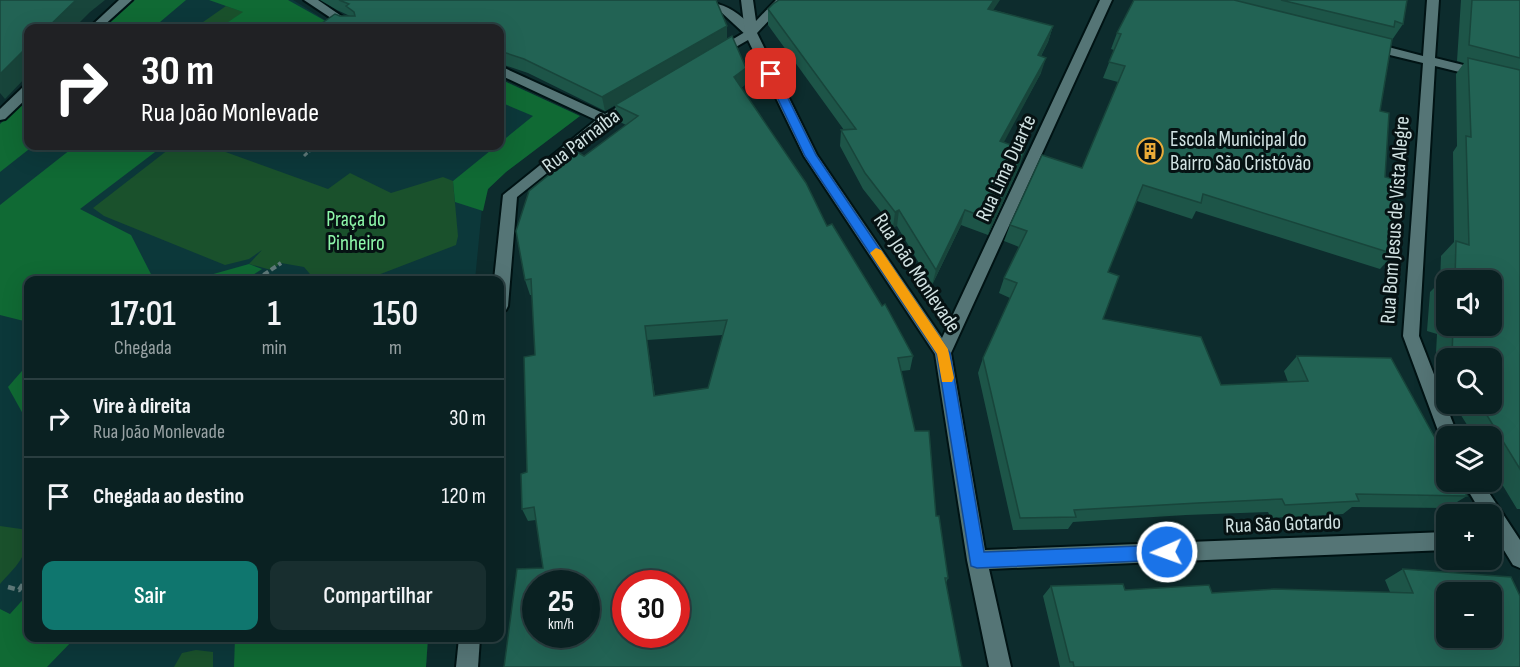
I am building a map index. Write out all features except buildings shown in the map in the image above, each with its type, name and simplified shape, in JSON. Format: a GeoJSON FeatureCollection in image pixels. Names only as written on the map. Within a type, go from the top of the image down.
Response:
{"type":"FeatureCollection","features":[{"type":"Feature","properties":{"kind":"street"},"geometry":{"type":"LineString","coordinates":[[99,24],[126,0]]}},
{"type":"Feature","properties":{"kind":"street"},"geometry":{"type":"LineString","coordinates":[[310,0],[347,24]]}},
{"type":"Feature","properties":{"kind":"street"},"geometry":{"type":"LineString","coordinates":[[675,0],[725,9],[751,33]]}},
{"type":"Feature","properties":{"kind":"street"},"geometry":{"type":"LineString","coordinates":[[747,0],[751,33]]}},
{"type":"Feature","properties":{"kind":"street"},"geometry":{"type":"LineString","coordinates":[[699,63],[751,33],[782,0]]}},
{"type":"Feature","properties":{"kind":"street","name":"Rua Lima Duarte"},"geometry":{"type":"LineString","coordinates":[[943,353],[1106,0]]}},
{"type":"Feature","properties":{"kind":"street","name":"Rua Bom Jesus de Vista Alegre"},"geometry":{"type":"LineString","coordinates":[[1433,0],[1431,61],[1411,336],[1445,426]]}},
{"type":"Feature","properties":{"kind":"street","name":"Rua João Monlevade"},"geometry":{"type":"LineString","coordinates":[[751,33],[811,156],[943,353],[977,560],[1000,667]]}},
{"type":"Feature","properties":{"kind":"street"},"geometry":{"type":"LineString","coordinates":[[1352,42],[1520,83]]}},
{"type":"Feature","properties":{"kind":"street"},"geometry":{"type":"LineString","coordinates":[[504,72],[606,119]]}},
{"type":"Feature","properties":{"kind":"street"},"geometry":{"type":"LineString","coordinates":[[0,116],[24,94]]}},
{"type":"Feature","properties":{"kind":"street","name":"Rua Parnaíba"},"geometry":{"type":"LineString","coordinates":[[503,276],[510,195],[606,119],[648,94]]}},
{"type":"Feature","properties":{"kind":"street"},"geometry":{"type":"LineString","coordinates":[[1478,492],[1520,558]]}},
{"type":"Feature","properties":{"kind":"street","name":"Rua São Gotardo"},"geometry":{"type":"LineString","coordinates":[[977,560],[1436,541]]}},
{"type":"Feature","properties":{"kind":"street"},"geometry":{"type":"LineString","coordinates":[[467,667],[470,642]]}},
{"type":"Feature","properties":{"kind":"path"},"geometry":{"type":"LineString","coordinates":[[304,156],[311,150]]}},
{"type":"Feature","properties":{"kind":"path"},"geometry":{"type":"LineString","coordinates":[[262,276],[281,263]]}},
{"type":"Feature","properties":{"kind":"path"},"geometry":{"type":"LineString","coordinates":[[8,587],[20,590],[24,584]]}},
{"type":"Feature","properties":{"kind":"shaded area"},"geometry":{"type":"Polygon","coordinates":[[[135,0],[293,0],[332,24],[108,24],[135,0]]]}},
{"type":"Feature","properties":{"kind":"shaded area"},"geometry":{"type":"Polygon","coordinates":[[[504,81],[580,116],[506,172],[488,189],[482,208],[475,276],[24,276],[24,642],[428,642],[426,667],[0,667],[0,124],[24,102],[24,150],[504,150],[504,81]]]}},
{"type":"Feature","properties":{"kind":"green space"},"geometry":{"type":"Polygon","coordinates":[[[135,0],[186,0],[160,22],[166,24],[108,24],[135,0]]]}},
{"type":"Feature","properties":{"kind":"green space"},"geometry":{"type":"Polygon","coordinates":[[[209,0],[288,0],[331,24],[225,24],[243,12],[209,0]]]}},
{"type":"Feature","properties":{"kind":"green space"},"geometry":{"type":"Polygon","coordinates":[[[226,6],[244,12],[225,24],[200,24],[226,6]]]}},
{"type":"Feature","properties":{"kind":"green space"},"geometry":{"type":"Polygon","coordinates":[[[504,81],[580,116],[506,172],[488,189],[483,211],[455,202],[453,181],[491,150],[504,150],[504,140],[533,116],[504,104],[504,81]]]}},
{"type":"Feature","properties":{"kind":"green space"},"geometry":{"type":"Polygon","coordinates":[[[24,102],[24,150],[28,150],[0,172],[0,124],[24,102]]]}},
{"type":"Feature","properties":{"kind":"green space"},"geometry":{"type":"Polygon","coordinates":[[[70,150],[158,150],[80,209],[131,235],[152,276],[24,276],[24,321],[0,315],[0,205],[70,150]]]}},
{"type":"Feature","properties":{"kind":"green space","name":"Praça do Pinheiro"},"geometry":{"type":"Polygon","coordinates":[[[168,150],[220,150],[328,189],[350,173],[391,193],[443,177],[453,181],[458,236],[456,245],[375,276],[312,276],[304,267],[281,263],[271,270],[249,264],[262,250],[249,259],[225,265],[104,216],[93,208],[168,150]]]}},
{"type":"Feature","properties":{"kind":"green space"},"geometry":{"type":"Polygon","coordinates":[[[249,264],[262,269],[251,276],[206,276],[249,264]]]}},
{"type":"Feature","properties":{"kind":"green space"},"geometry":{"type":"Polygon","coordinates":[[[24,369],[24,416],[8,387],[24,369]]]}},
{"type":"Feature","properties":{"kind":"green space"},"geometry":{"type":"Polygon","coordinates":[[[0,526],[24,529],[24,554],[0,584],[0,526]]]}},
{"type":"Feature","properties":{"kind":"green space"},"geometry":{"type":"Polygon","coordinates":[[[24,598],[24,642],[71,642],[47,667],[0,667],[0,609],[10,614],[24,598]]]}},
{"type":"Feature","properties":{"kind":"green space"},"geometry":{"type":"Polygon","coordinates":[[[235,642],[428,642],[426,667],[234,667],[235,642]]]}},
{"type":"Feature","properties":{"kind":"green space"},"geometry":{"type":"Polygon","coordinates":[[[196,650],[213,652],[213,667],[174,667],[182,653],[196,650]]]}},
{"type":"Feature","properties":{"kind":"slow traffic"},"geometry":{"type":"LineString","coordinates":[[876,253],[943,353],[947,378]]}},
{"type":"Feature","properties":{"kind":"place","name":"Escola Municipal do Bairro São Cristóvão"},"geometry":{"type":"Point","coordinates":[1150,151]}},
{"type":"Feature","properties":{"kind":"route"},"geometry":{"type":"LineString","coordinates":[[771,74],[811,156],[943,353],[977,560],[1167,552]]}}]}
